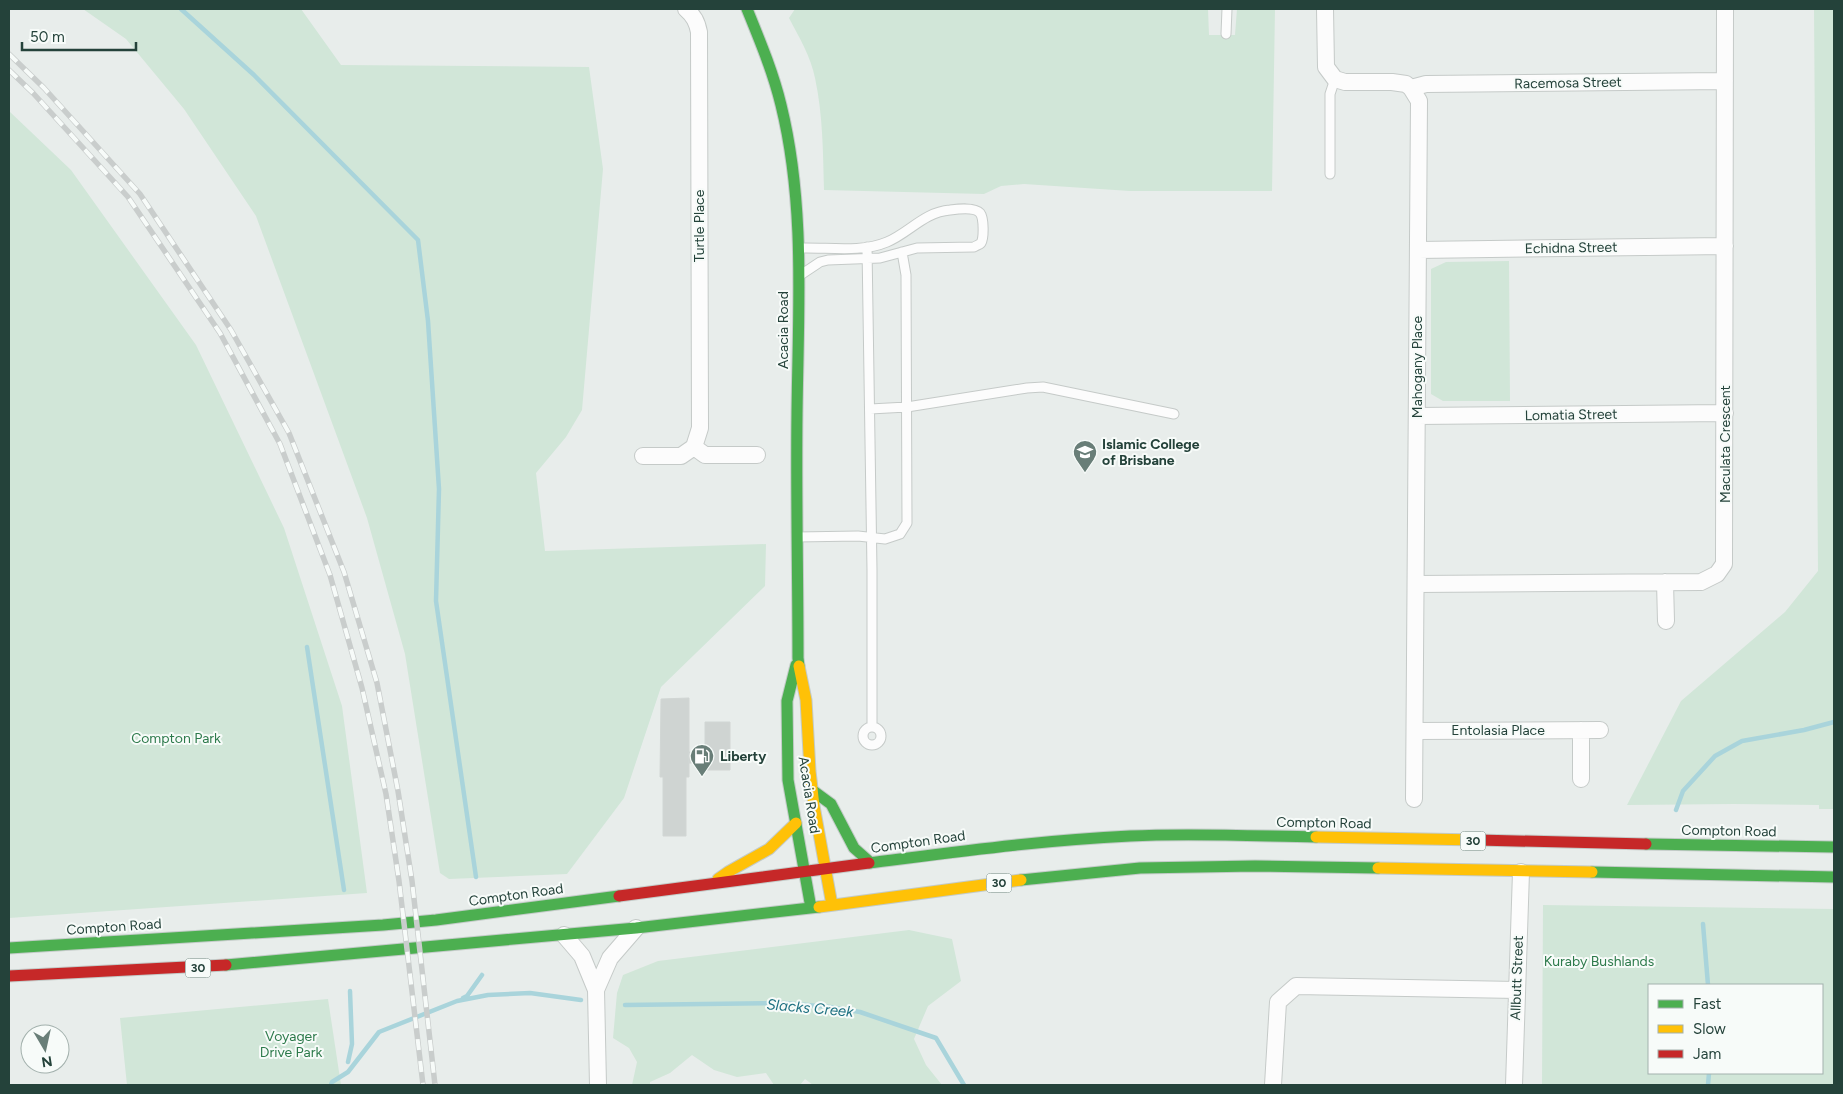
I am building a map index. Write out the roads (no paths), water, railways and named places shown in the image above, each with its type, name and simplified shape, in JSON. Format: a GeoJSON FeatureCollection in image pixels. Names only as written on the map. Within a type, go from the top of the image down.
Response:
{"type":"FeatureCollection","features":[{"type":"Feature","properties":{"kind":"main road","name":"Acacia Road"},"geometry":{"type":"LineString","coordinates":[[747,9],[766,55],[778,92],[793,179],[798,277],[798,658],[806,700],[812,790],[832,905]]}},
{"type":"Feature","properties":{"kind":"main road","name":"Acacia Road"},"geometry":{"type":"LineString","coordinates":[[798,658],[787,701],[788,780],[811,908]]}},
{"type":"Feature","properties":{"kind":"main road"},"geometry":{"type":"LineString","coordinates":[[812,790],[831,804],[854,848],[871,863]]}},
{"type":"Feature","properties":{"kind":"main road"},"geometry":{"type":"LineString","coordinates":[[712,885],[729,869],[758,855],[780,840],[796,823]]}},
{"type":"Feature","properties":{"kind":"main road","name":"Compton Road"},"geometry":{"type":"LineString","coordinates":[[9,948],[427,921],[1038,842],[1150,835],[1834,847]]}},
{"type":"Feature","properties":{"kind":"main road","name":"30"},"geometry":{"type":"LineString","coordinates":[[9,976],[139,971],[315,958],[636,928],[758,915],[1023,880],[1158,867],[1247,866],[1834,877]]}},
{"type":"Feature","properties":{"kind":"main road"},"geometry":{"type":"LineString","coordinates":[[92,943],[110,954]]}},
{"type":"Feature","properties":{"kind":"main road"},"geometry":{"type":"LineString","coordinates":[[137,959],[139,971]]}},
{"type":"Feature","properties":{"kind":"street","name":"Turtle Place"},"geometry":{"type":"LineString","coordinates":[[686,9],[697,22],[699,32],[700,428],[694,446]]}},
{"type":"Feature","properties":{"kind":"street"},"geometry":{"type":"LineString","coordinates":[[1325,9],[1326,67],[1335,79],[1345,82],[1392,82],[1406,84],[1411,88]]}},
{"type":"Feature","properties":{"kind":"street","name":"Maculata Crescent"},"geometry":{"type":"LineString","coordinates":[[1416,584],[1701,582],[1717,574],[1724,564],[1725,9]]}},
{"type":"Feature","properties":{"kind":"street","name":"Racemosa Street"},"geometry":{"type":"LineString","coordinates":[[1411,88],[1426,84],[1725,80]]}},
{"type":"Feature","properties":{"kind":"street","name":"Mahogany Place"},"geometry":{"type":"LineString","coordinates":[[1411,88],[1419,101],[1414,799]]}},
{"type":"Feature","properties":{"kind":"street","name":"Echidna Street"},"geometry":{"type":"LineString","coordinates":[[1418,250],[1725,246]]}},
{"type":"Feature","properties":{"kind":"street","name":"Lomatia Street"},"geometry":{"type":"LineString","coordinates":[[1417,416],[1725,413]]}},
{"type":"Feature","properties":{"kind":"street"},"geometry":{"type":"LineString","coordinates":[[643,456],[681,456],[694,446],[705,455],[757,455]]}},
{"type":"Feature","properties":{"kind":"street"},"geometry":{"type":"LineString","coordinates":[[1665,582],[1666,621]]}},
{"type":"Feature","properties":{"kind":"street"},"geometry":{"type":"LineString","coordinates":[[1580,779],[1581,730]]}},
{"type":"Feature","properties":{"kind":"street","name":"Entolasia Place"},"geometry":{"type":"LineString","coordinates":[[1415,731],[1600,730]]}},
{"type":"Feature","properties":{"kind":"street","name":"Allbutt Street"},"geometry":{"type":"LineString","coordinates":[[1514,1085],[1521,872]]}},
{"type":"Feature","properties":{"kind":"street"},"geometry":{"type":"LineString","coordinates":[[596,990],[610,958],[636,928]]}},
{"type":"Feature","properties":{"kind":"street"},"geometry":{"type":"LineString","coordinates":[[564,934],[582,956],[596,990],[598,1085]]}},
{"type":"Feature","properties":{"kind":"street"},"geometry":{"type":"LineString","coordinates":[[1273,1085],[1278,1002],[1296,986],[1517,990]]}},
{"type":"Feature","properties":{"kind":"lane"},"geometry":{"type":"LineString","coordinates":[[1226,34],[1227,9]]}},
{"type":"Feature","properties":{"kind":"lane"},"geometry":{"type":"LineString","coordinates":[[1330,174],[1330,94],[1335,79]]}},
{"type":"Feature","properties":{"kind":"lane"},"geometry":{"type":"LineString","coordinates":[[797,248],[867,247],[882,244],[896,237],[931,214],[950,210],[974,210],[981,214],[982,238],[978,245],[970,248],[917,248],[880,258],[828,260],[815,265],[798,277]]}},
{"type":"Feature","properties":{"kind":"lane"},"geometry":{"type":"LineString","coordinates":[[867,247],[872,726]]}},
{"type":"Feature","properties":{"kind":"lane"},"geometry":{"type":"LineString","coordinates":[[797,537],[858,536],[885,539],[896,536],[904,530],[907,523],[906,275],[902,252]]}},
{"type":"Feature","properties":{"kind":"lane"},"geometry":{"type":"LineString","coordinates":[[870,409],[907,407],[1043,387],[1174,414]]}},
{"type":"Feature","properties":{"kind":"waterway"},"geometry":{"type":"LineString","coordinates":[[181,9],[254,75],[418,240],[428,321],[439,489],[436,601],[476,877]]}},
{"type":"Feature","properties":{"kind":"waterway"},"geometry":{"type":"LineString","coordinates":[[307,647],[344,890]]}},
{"type":"Feature","properties":{"kind":"waterway","name":"Slacks Creek"},"geometry":{"type":"LineString","coordinates":[[1676,810],[1683,791],[1715,756],[1742,741],[1804,730],[1834,722]]}},
{"type":"Feature","properties":{"kind":"waterway","name":"Slacks Creek"},"geometry":{"type":"LineString","coordinates":[[1703,924],[1708,984]]}},
{"type":"Feature","properties":{"kind":"waterway"},"geometry":{"type":"LineString","coordinates":[[463,998],[467,996],[482,975]]}},
{"type":"Feature","properties":{"kind":"waterway"},"geometry":{"type":"LineString","coordinates":[[348,1062],[352,1044],[350,991]]}},
{"type":"Feature","properties":{"kind":"waterway","name":"Slacks Creek"},"geometry":{"type":"LineString","coordinates":[[331,1085],[332,1082],[348,1072],[379,1032],[457,1001],[488,995],[530,993],[581,1000]]}},
{"type":"Feature","properties":{"kind":"waterway","name":"Slacks Creek"},"geometry":{"type":"LineString","coordinates":[[625,1005],[784,1003],[860,1012],[936,1038],[964,1085]]}},
{"type":"Feature","properties":{"kind":"waterway","name":"Slacks Creek"},"geometry":{"type":"LineString","coordinates":[[1708,1085],[1709,1074]]}},
{"type":"Feature","properties":{"kind":"railway"},"geometry":{"type":"LineString","coordinates":[[9,54],[44,88],[140,194],[231,330],[289,433],[344,572],[377,683],[398,791],[412,881],[435,1085]]}},
{"type":"Feature","properties":{"kind":"railway"},"geometry":{"type":"LineString","coordinates":[[9,70],[33,93],[128,197],[220,333],[280,444],[330,575],[362,688],[386,794],[399,881],[423,1085]]}},
{"type":"Feature","properties":{"kind":"place","name":"Islamic College of Brisbane"},"geometry":{"type":"Point","coordinates":[1085,473]}},
{"type":"Feature","properties":{"kind":"place","name":"Liberty"},"geometry":{"type":"Point","coordinates":[702,777]}},
{"type":"Feature","properties":{"kind":"park label","name":"Compton Park"},"geometry":{"type":"Point","coordinates":[176,738]}},
{"type":"Feature","properties":{"kind":"park label","name":"Kuraby Bushlands"},"geometry":{"type":"Point","coordinates":[1599,961]}},
{"type":"Feature","properties":{"kind":"park label","name":"Voyager Drive Park"},"geometry":{"type":"Point","coordinates":[291,1044]}}]}
